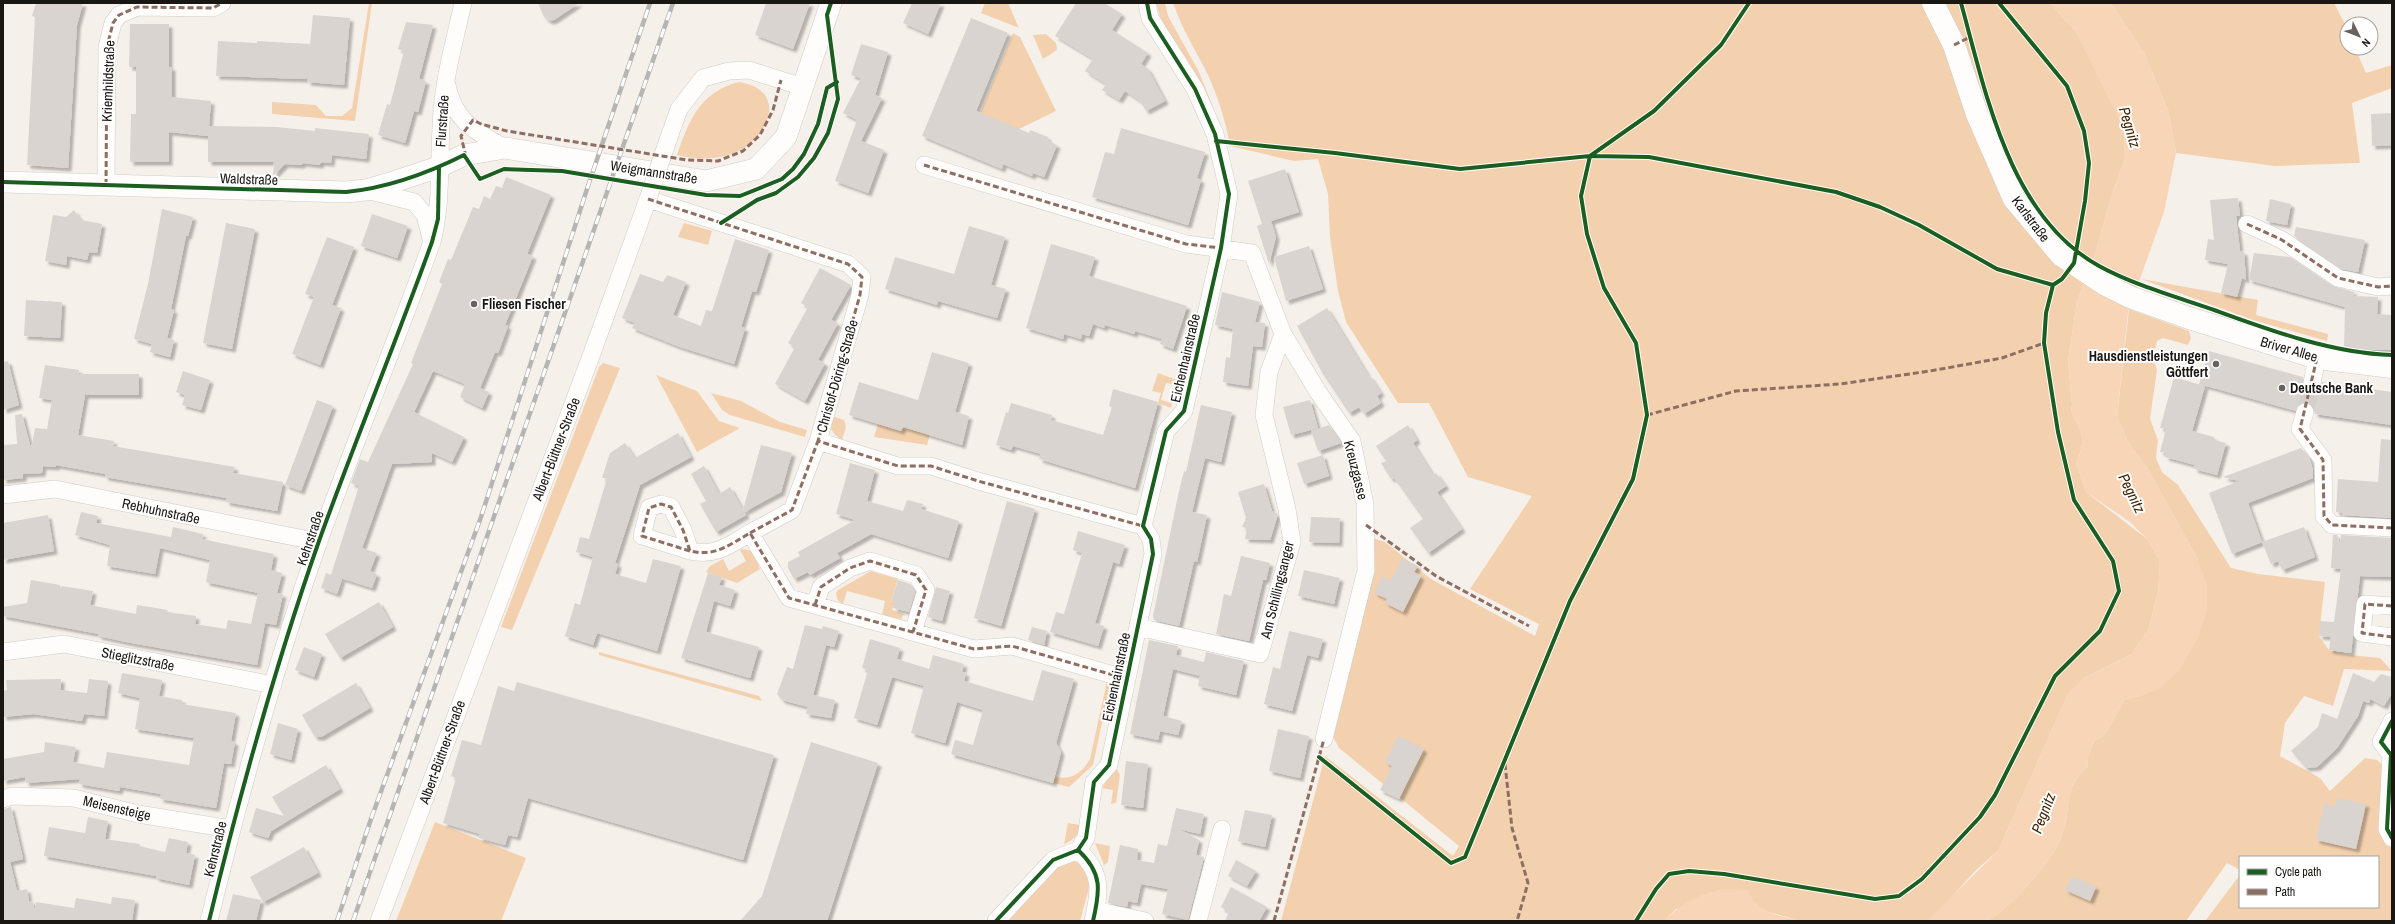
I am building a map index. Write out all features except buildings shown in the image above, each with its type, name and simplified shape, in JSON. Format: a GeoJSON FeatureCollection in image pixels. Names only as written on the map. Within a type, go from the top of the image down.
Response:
{"type":"FeatureCollection","features":[{"type":"Feature","properties":{"kind":"main road","name":"Karlstraße"},"geometry":{"type":"LineString","coordinates":[[1933,3],[1954,45],[1978,114],[2014,199],[2052,246],[2083,271],[2106,285],[2130,297],[2189,318]]}},
{"type":"Feature","properties":{"kind":"main road","name":"Briver Allee"},"geometry":{"type":"LineString","coordinates":[[2189,318],[2318,358],[2392,367]]}},
{"type":"Feature","properties":{"kind":"street","name":"Kriemhildstraße"},"geometry":{"type":"LineString","coordinates":[[106,184],[107,47],[113,22],[124,11],[137,7],[213,8],[222,3]]}},
{"type":"Feature","properties":{"kind":"street","name":"Flurstraße"},"geometry":{"type":"LineString","coordinates":[[440,167],[446,75],[464,3]]}},
{"type":"Feature","properties":{"kind":"street","name":"Weigmannstraße"},"geometry":{"type":"LineString","coordinates":[[464,155],[505,148],[706,181],[756,169],[786,137],[831,3]]}},
{"type":"Feature","properties":{"kind":"street","name":"Eichenhainstraße"},"geometry":{"type":"LineString","coordinates":[[1078,850],[1086,838],[1094,782],[1109,765],[1153,554],[1151,538],[1143,526],[1166,430],[1184,411],[1221,248],[1228,194],[1215,134],[1195,89],[1150,18],[1147,3]]}},
{"type":"Feature","properties":{"kind":"street","name":"Albert-Büttner-Straße"},"geometry":{"type":"LineString","coordinates":[[379,921],[586,371],[679,108],[704,78],[729,71],[749,70],[803,87]]}},
{"type":"Feature","properties":{"kind":"street","name":"Flurstraße"},"geometry":{"type":"LineString","coordinates":[[446,75],[449,95],[459,116],[477,133],[505,148]]}},
{"type":"Feature","properties":{"kind":"street","name":"Waldstraße"},"geometry":{"type":"LineString","coordinates":[[3,182],[106,184],[275,191],[366,190],[440,167],[464,155]]}},
{"type":"Feature","properties":{"kind":"street"},"geometry":{"type":"LineString","coordinates":[[924,165],[1186,244],[1221,248]]}},
{"type":"Feature","properties":{"kind":"street","name":"Kehrstraße"},"geometry":{"type":"LineString","coordinates":[[209,921],[231,829],[273,685],[319,542],[432,242],[438,219],[440,167]]}},
{"type":"Feature","properties":{"kind":"street"},"geometry":{"type":"LineString","coordinates":[[366,190],[414,202],[426,215],[432,242]]}},
{"type":"Feature","properties":{"kind":"street","name":"Christof-Döring-Straße"},"geometry":{"type":"LineString","coordinates":[[648,199],[848,264],[862,277],[860,295],[818,441],[898,466],[931,466],[978,481],[1143,526]]}},
{"type":"Feature","properties":{"kind":"street"},"geometry":{"type":"LineString","coordinates":[[2247,224],[2282,240],[2338,278],[2378,287],[2392,286]]}},
{"type":"Feature","properties":{"kind":"street","name":"Kreuzgasse"},"geometry":{"type":"LineString","coordinates":[[1221,248],[1252,253],[1284,334],[1318,392],[1352,442],[1365,504],[1366,570],[1324,739]]}},
{"type":"Feature","properties":{"kind":"street","name":"Am Schillingsanger"},"geometry":{"type":"LineString","coordinates":[[1138,627],[1260,654],[1292,542],[1287,509],[1264,415],[1269,372],[1284,334]]}},
{"type":"Feature","properties":{"kind":"street"},"geometry":{"type":"LineString","coordinates":[[2312,383],[2318,358]]}},
{"type":"Feature","properties":{"kind":"street"},"geometry":{"type":"LineString","coordinates":[[2305,412],[2300,429],[2323,460],[2324,516],[2332,525],[2392,528]]}},
{"type":"Feature","properties":{"kind":"street"},"geometry":{"type":"LineString","coordinates":[[690,551],[702,554],[712,553],[750,534],[792,510],[818,441]]}},
{"type":"Feature","properties":{"kind":"street","name":"Rebhuhnstraße"},"geometry":{"type":"LineString","coordinates":[[3,495],[54,489],[319,542]]}},
{"type":"Feature","properties":{"kind":"street"},"geometry":{"type":"LineString","coordinates":[[750,534],[789,598],[974,649],[1012,646],[1127,679]]}},
{"type":"Feature","properties":{"kind":"street"},"geometry":{"type":"LineString","coordinates":[[815,605],[821,587],[850,568],[870,561],[916,575],[926,590],[913,632]]}},
{"type":"Feature","properties":{"kind":"street"},"geometry":{"type":"LineString","coordinates":[[2392,606],[2365,604],[2362,633],[2392,637]]}},
{"type":"Feature","properties":{"kind":"street","name":"Stieglitzstraße"},"geometry":{"type":"LineString","coordinates":[[3,652],[64,644],[273,685]]}},
{"type":"Feature","properties":{"kind":"street"},"geometry":{"type":"LineString","coordinates":[[2392,721],[2381,742],[2391,755],[2388,829],[2392,838]]}},
{"type":"Feature","properties":{"kind":"street","name":"Meisensteige"},"geometry":{"type":"LineString","coordinates":[[3,799],[12,796],[74,798],[138,814],[231,829]]}},
{"type":"Feature","properties":{"kind":"street"},"geometry":{"type":"LineString","coordinates":[[1198,921],[1222,828]]}},
{"type":"Feature","properties":{"kind":"street"},"geometry":{"type":"LineString","coordinates":[[996,921],[1053,860],[1078,850],[1090,861],[1099,889],[1094,916],[1145,921]]}},
{"type":"Feature","properties":{"kind":"shaded area"},"geometry":{"type":"Polygon","coordinates":[[[369,3],[372,3],[355,121],[272,114],[272,102],[316,105],[326,116],[342,116],[352,108],[369,3]]]}},
{"type":"Feature","properties":{"kind":"shaded area"},"geometry":{"type":"Polygon","coordinates":[[[985,3],[1008,3],[1019,28],[981,13],[985,3]]]}},
{"type":"Feature","properties":{"kind":"shaded area"},"geometry":{"type":"Polygon","coordinates":[[[1156,3],[1165,3],[1168,16],[1199,72],[1215,112],[1212,111],[1162,24],[1156,3]]]}},
{"type":"Feature","properties":{"kind":"shaded area"},"geometry":{"type":"Polygon","coordinates":[[[1173,3],[2050,3],[2077,33],[2124,128],[2125,159],[2112,194],[2095,254],[2077,302],[2068,361],[2072,404],[2071,411],[2082,437],[2081,448],[2076,463],[2086,492],[2147,539],[2160,561],[2158,592],[2149,628],[2132,654],[2084,678],[2067,696],[1998,851],[1975,871],[1931,920],[1798,920],[1765,911],[1752,900],[1676,909],[1664,921],[1281,921],[1325,756],[1453,856],[1459,846],[1339,748],[1331,733],[1370,537],[1385,542],[1431,579],[1535,636],[1539,624],[1470,589],[1532,496],[1468,477],[1429,403],[1398,403],[1346,322],[1338,291],[1330,237],[1328,194],[1318,159],[1294,161],[1230,146],[1224,119],[1215,92],[1208,75],[1189,40],[1173,3]]]}},
{"type":"Feature","properties":{"kind":"shaded area"},"geometry":{"type":"Polygon","coordinates":[[[2111,3],[2334,3],[2341,16],[2339,16],[2339,56],[2359,56],[2366,73],[2392,65],[2392,88],[2352,103],[2360,163],[2275,166],[2176,153],[2168,110],[2144,53],[2111,3]]]}},
{"type":"Feature","properties":{"kind":"shaded area"},"geometry":{"type":"Polygon","coordinates":[[[1013,33],[1020,37],[1056,111],[1019,129],[977,121],[1013,33]]]}},
{"type":"Feature","properties":{"kind":"shaded area"},"geometry":{"type":"Polygon","coordinates":[[[1046,34],[1056,43],[1057,50],[1043,59],[1033,35],[1046,34]]]}},
{"type":"Feature","properties":{"kind":"shaded area"},"geometry":{"type":"Polygon","coordinates":[[[739,82],[755,87],[765,95],[769,105],[768,116],[764,127],[756,138],[746,147],[734,153],[720,157],[691,158],[677,155],[686,130],[705,100],[726,87],[739,82]]]}},
{"type":"Feature","properties":{"kind":"shaded area"},"geometry":{"type":"Polygon","coordinates":[[[684,223],[712,231],[708,245],[678,237],[684,223]]]}},
{"type":"Feature","properties":{"kind":"shaded area"},"geometry":{"type":"Polygon","coordinates":[[[2141,279],[2258,300],[2256,315],[2328,334],[2327,341],[2253,320],[2141,279]]]}},
{"type":"Feature","properties":{"kind":"shaded area"},"geometry":{"type":"Polygon","coordinates":[[[2129,309],[2189,331],[2191,338],[2188,345],[2163,338],[2157,341],[2153,358],[2157,370],[2150,419],[2158,440],[2156,458],[2162,472],[2178,485],[2231,568],[2258,574],[2325,582],[2319,636],[2329,650],[2350,655],[2380,658],[2392,671],[2344,669],[2333,706],[2304,696],[2285,723],[2280,756],[2320,778],[2330,791],[2365,758],[2377,760],[2387,769],[2383,836],[2392,847],[2392,921],[2205,921],[2239,876],[2239,908],[2379,908],[2379,856],[2239,856],[2239,869],[2227,863],[2186,921],[1986,921],[2006,907],[2018,896],[2041,870],[2058,845],[2065,825],[2071,791],[2074,783],[2088,767],[2087,758],[2094,742],[2106,733],[2125,699],[2141,696],[2198,560],[2148,469],[2128,442],[2117,417],[2129,309]]]}},
{"type":"Feature","properties":{"kind":"shaded area"},"geometry":{"type":"Polygon","coordinates":[[[603,363],[620,368],[512,630],[501,627],[599,367],[603,363]]]}},
{"type":"Feature","properties":{"kind":"shaded area"},"geometry":{"type":"Polygon","coordinates":[[[1158,373],[1177,380],[1177,385],[1166,383],[1161,400],[1172,403],[1171,408],[1158,403],[1161,393],[1152,391],[1158,373]]]}},
{"type":"Feature","properties":{"kind":"shaded area"},"geometry":{"type":"Polygon","coordinates":[[[656,375],[697,391],[719,421],[740,428],[697,452],[656,375]]]}},
{"type":"Feature","properties":{"kind":"shaded area"},"geometry":{"type":"Polygon","coordinates":[[[711,393],[741,401],[780,422],[807,430],[805,437],[730,415],[722,410],[711,393]]]}},
{"type":"Feature","properties":{"kind":"shaded area"},"geometry":{"type":"Polygon","coordinates":[[[832,416],[844,420],[846,427],[842,440],[831,430],[830,423],[832,416]]]}},
{"type":"Feature","properties":{"kind":"shaded area"},"geometry":{"type":"Polygon","coordinates":[[[878,424],[901,431],[903,427],[930,435],[927,445],[874,437],[878,424]]]}},
{"type":"Feature","properties":{"kind":"shaded area"},"geometry":{"type":"Polygon","coordinates":[[[743,549],[752,551],[760,569],[737,583],[706,572],[710,566],[723,559],[729,571],[746,561],[740,550],[743,549]]]}},
{"type":"Feature","properties":{"kind":"shaded area"},"geometry":{"type":"Polygon","coordinates":[[[871,571],[898,579],[891,601],[895,602],[892,610],[904,614],[901,619],[882,615],[885,601],[847,591],[843,604],[838,601],[836,593],[838,590],[871,571]]]}},
{"type":"Feature","properties":{"kind":"shaded area"},"geometry":{"type":"Polygon","coordinates":[[[599,652],[759,696],[762,701],[599,655],[599,652]]]}},
{"type":"Feature","properties":{"kind":"shaded area"},"geometry":{"type":"Polygon","coordinates":[[[1107,681],[1110,685],[1093,765],[1069,787],[1053,783],[1055,777],[1066,778],[1076,775],[1083,769],[1090,759],[1107,681]]]}},
{"type":"Feature","properties":{"kind":"shaded area"},"geometry":{"type":"Polygon","coordinates":[[[1116,767],[1120,775],[1116,803],[1111,804],[1113,790],[1102,788],[1116,767]]]}},
{"type":"Feature","properties":{"kind":"shaded area"},"geometry":{"type":"Polygon","coordinates":[[[435,822],[526,858],[501,921],[396,921],[435,822]]]}},
{"type":"Feature","properties":{"kind":"shaded area"},"geometry":{"type":"Polygon","coordinates":[[[1068,823],[1080,825],[1075,837],[1071,841],[1064,844],[1068,823]]]}},
{"type":"Feature","properties":{"kind":"shaded area"},"geometry":{"type":"Polygon","coordinates":[[[1095,843],[1110,846],[1108,862],[1104,865],[1095,843]]]}},
{"type":"Feature","properties":{"kind":"shaded area"},"geometry":{"type":"Polygon","coordinates":[[[1070,860],[1086,864],[1090,884],[1080,921],[1008,921],[1058,866],[1070,860]]]}},
{"type":"Feature","properties":{"kind":"water","name":"Pegnitz"},"geometry":{"type":"Polygon","coordinates":[[[2050,3],[2111,3],[2144,53],[2168,110],[2176,153],[2164,212],[2128,312],[2117,417],[2128,442],[2148,469],[2198,560],[2207,585],[2207,611],[2198,638],[2179,671],[2159,689],[2141,696],[2125,699],[2106,733],[2094,742],[2087,758],[2088,767],[2074,783],[2071,791],[2065,825],[2058,845],[2030,883],[2006,907],[1986,921],[1927,921],[1998,851],[2067,696],[2084,678],[2132,654],[2149,628],[2158,592],[2160,561],[2147,539],[2130,522],[2086,492],[2076,463],[2081,448],[2082,437],[2071,411],[2072,404],[2068,361],[2077,302],[2095,254],[2112,194],[2125,159],[2124,129],[2077,33],[2050,3]]]}},
{"type":"Feature","properties":{"kind":"water"},"geometry":{"type":"Polygon","coordinates":[[[1724,889],[1747,890],[1758,905],[1774,914],[1810,921],[1664,921],[1691,900],[1724,889]]]}},
{"type":"Feature","properties":{"kind":"tunnel"},"geometry":{"type":"LineString","coordinates":[[2305,412],[2312,383]]}},
{"type":"Feature","properties":{"kind":"railway"},"geometry":{"type":"LineString","coordinates":[[337,921],[371,819],[481,517],[588,186],[650,3]]}},
{"type":"Feature","properties":{"kind":"railway"},"geometry":{"type":"LineString","coordinates":[[353,921],[673,3]]}},
{"type":"Feature","properties":{"kind":"marked path"},"geometry":{"type":"LineString","coordinates":[[106,185],[107,47],[113,23],[119,15],[137,7],[213,8],[222,3]]}},
{"type":"Feature","properties":{"kind":"marked path"},"geometry":{"type":"LineString","coordinates":[[1954,45],[1970,37]]}},
{"type":"Feature","properties":{"kind":"marked path"},"geometry":{"type":"LineString","coordinates":[[466,157],[461,136],[473,120],[481,124],[507,131],[687,160],[718,161],[743,151],[760,135],[773,110],[781,80]]}},
{"type":"Feature","properties":{"kind":"marked path"},"geometry":{"type":"LineString","coordinates":[[924,165],[1186,244],[1221,248]]}},
{"type":"Feature","properties":{"kind":"marked path"},"geometry":{"type":"LineString","coordinates":[[648,199],[848,264],[862,277],[860,295],[818,441],[898,466],[931,466],[978,481],[1143,526]]}},
{"type":"Feature","properties":{"kind":"marked path"},"geometry":{"type":"LineString","coordinates":[[2247,224],[2282,240],[2338,278],[2378,287],[2392,286]]}},
{"type":"Feature","properties":{"kind":"marked path"},"geometry":{"type":"LineString","coordinates":[[1647,415],[1736,391],[1840,384],[1930,371],[2002,358],[2044,343]]}},
{"type":"Feature","properties":{"kind":"marked path"},"geometry":{"type":"LineString","coordinates":[[2317,358],[2300,429],[2323,460],[2324,516],[2332,525],[2392,528]]}},
{"type":"Feature","properties":{"kind":"marked path"},"geometry":{"type":"LineString","coordinates":[[750,533],[792,510],[818,441]]}},
{"type":"Feature","properties":{"kind":"marked path"},"geometry":{"type":"LineString","coordinates":[[690,551],[642,536],[649,508],[661,504],[671,507],[683,530],[690,551],[707,552],[722,549],[750,533],[789,598],[974,649],[1012,646],[1127,679]]}},
{"type":"Feature","properties":{"kind":"marked path"},"geometry":{"type":"LineString","coordinates":[[1366,525],[1436,576],[1529,626]]}},
{"type":"Feature","properties":{"kind":"marked path"},"geometry":{"type":"LineString","coordinates":[[815,605],[821,587],[850,568],[870,561],[916,575],[926,590],[913,632]]}},
{"type":"Feature","properties":{"kind":"marked path"},"geometry":{"type":"LineString","coordinates":[[2392,606],[2365,604],[2362,633],[2392,637]]}},
{"type":"Feature","properties":{"kind":"marked path"},"geometry":{"type":"LineString","coordinates":[[1274,921],[1324,739]]}},
{"type":"Feature","properties":{"kind":"marked path"},"geometry":{"type":"LineString","coordinates":[[1505,764],[1512,828],[1528,883],[1517,921]]}},
{"type":"Feature","properties":{"kind":"cycle path"},"geometry":{"type":"LineString","coordinates":[[721,223],[757,200],[776,193],[798,177],[814,158],[828,133],[838,99],[827,15],[831,3]]}},
{"type":"Feature","properties":{"kind":"cycle path"},"geometry":{"type":"LineString","coordinates":[[1078,850],[1086,838],[1094,782],[1109,765],[1153,554],[1151,539],[1143,526],[1166,431],[1184,411],[1221,248],[1229,194],[1215,134],[1195,89],[1150,18],[1147,3]]}},
{"type":"Feature","properties":{"kind":"cycle path"},"geometry":{"type":"LineString","coordinates":[[1216,141],[1335,153],[1460,169],[1590,156],[1654,111],[1721,45],[1749,3]]}},
{"type":"Feature","properties":{"kind":"cycle path"},"geometry":{"type":"LineString","coordinates":[[1961,3],[1980,75],[2006,150],[2022,185],[2043,216],[2068,244],[2099,266],[2127,280],[2259,326],[2303,340],[2347,350],[2392,355]]}},
{"type":"Feature","properties":{"kind":"cycle path"},"geometry":{"type":"LineString","coordinates":[[1636,921],[1656,889],[1669,874],[1689,871],[1724,874],[1875,899],[1899,896],[1922,879],[1980,817],[1995,795],[2055,676],[2100,631],[2119,591],[2113,561],[2074,500],[2058,432],[2044,343],[2046,313],[2053,285],[2062,279],[2074,263],[2085,201],[2089,163],[2084,131],[2067,86],[1999,3]]}},
{"type":"Feature","properties":{"kind":"cycle path"},"geometry":{"type":"LineString","coordinates":[[3,182],[346,192],[377,187],[407,179],[422,174],[464,155],[480,179],[504,169],[562,171],[706,195],[740,196],[782,179],[793,169],[804,154],[818,124],[827,88],[837,82]]}},
{"type":"Feature","properties":{"kind":"cycle path"},"geometry":{"type":"LineString","coordinates":[[1319,757],[1451,863],[1465,857],[1570,601],[1633,479],[1647,415],[1636,343],[1604,288],[1587,234],[1581,196],[1590,156],[1649,157],[1836,192],[1880,207],[1919,225],[1997,269],[2053,285]]}},
{"type":"Feature","properties":{"kind":"cycle path"},"geometry":{"type":"LineString","coordinates":[[209,921],[259,730],[303,588],[319,541],[432,242],[438,219],[439,167]]}},
{"type":"Feature","properties":{"kind":"cycle path"},"geometry":{"type":"LineString","coordinates":[[2392,721],[2381,742],[2391,755],[2387,829],[2392,838]]}},
{"type":"Feature","properties":{"kind":"cycle path"},"geometry":{"type":"LineString","coordinates":[[1078,850],[1092,867],[1098,883],[1097,900],[1093,921]]}},
{"type":"Feature","properties":{"kind":"cycle path"},"geometry":{"type":"LineString","coordinates":[[996,921],[1053,860],[1078,850]]}},
{"type":"Feature","properties":{"kind":"place","name":"Fliesen Fischer"},"geometry":{"type":"Point","coordinates":[474,304]}},
{"type":"Feature","properties":{"kind":"place","name":"Hausdienstleistungen Göttfert"},"geometry":{"type":"Point","coordinates":[2216,364]}},
{"type":"Feature","properties":{"kind":"place","name":"Deutsche Bank"},"geometry":{"type":"Point","coordinates":[2282,388]}}]}
